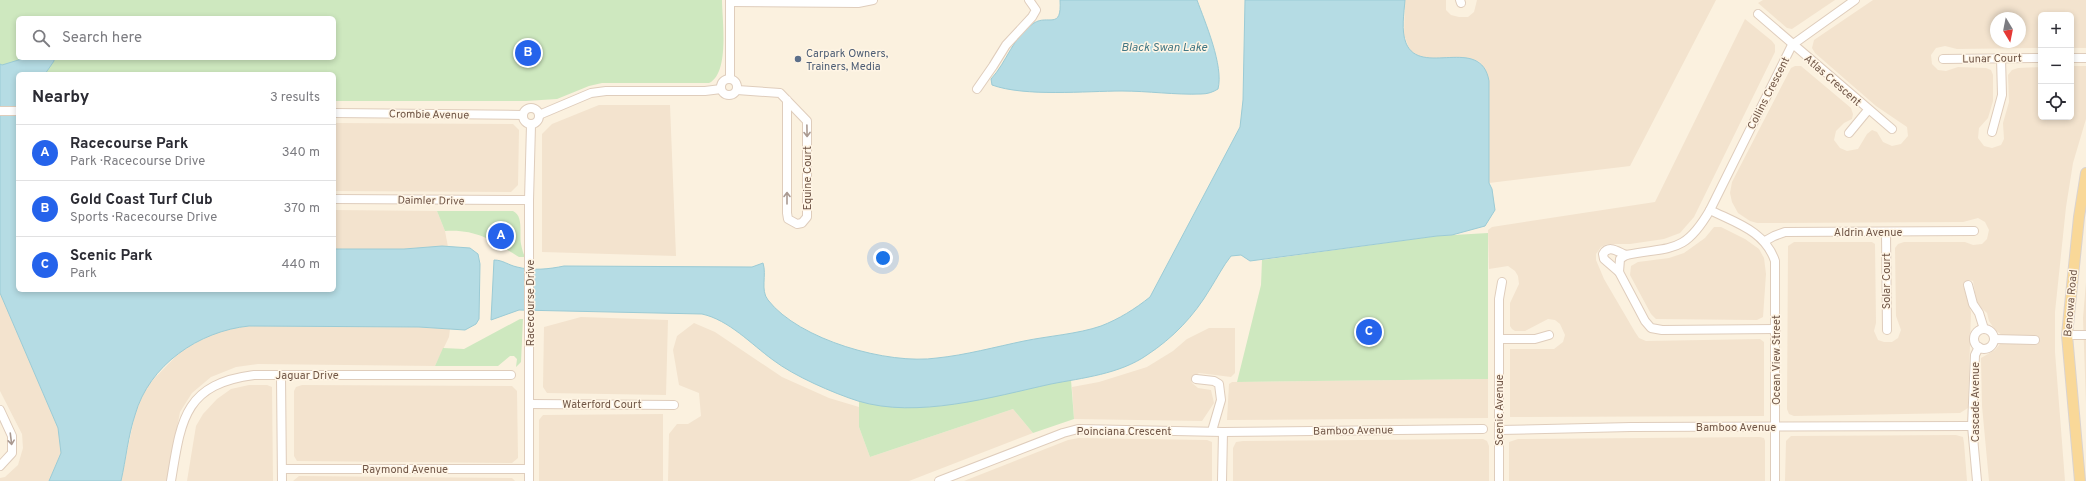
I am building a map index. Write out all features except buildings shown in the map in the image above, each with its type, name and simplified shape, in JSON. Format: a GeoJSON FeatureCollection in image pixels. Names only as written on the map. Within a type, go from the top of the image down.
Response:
{"type":"FeatureCollection","features":[{"type":"Feature","properties":{"kind":"main road","name":"Benowa Road"},"geometry":{"type":"LineString","coordinates":[[2080,481],[2067,335],[2080,210],[2086,173]]}},
{"type":"Feature","properties":{"kind":"street"},"geometry":{"type":"LineString","coordinates":[[730,78],[730,1],[858,3],[873,0]]}},
{"type":"Feature","properties":{"kind":"street"},"geometry":{"type":"LineString","coordinates":[[977,89],[1006,45],[1032,17],[1036,10],[1029,0]]}},
{"type":"Feature","properties":{"kind":"street","name":"Collins Crescent"},"geometry":{"type":"LineString","coordinates":[[1776,329],[1662,330],[1651,328],[1645,321],[1619,272],[1604,259],[1603,254],[1607,249],[1611,249],[1626,255],[1671,248],[1691,238],[1710,210],[1792,45],[1855,0]]}},
{"type":"Feature","properties":{"kind":"street","name":"Atlas Crescent"},"geometry":{"type":"LineString","coordinates":[[1758,14],[1792,45],[1892,129]]}},
{"type":"Feature","properties":{"kind":"street"},"geometry":{"type":"LineString","coordinates":[[1992,132],[2002,96],[2001,58]]}},
{"type":"Feature","properties":{"kind":"street","name":"Lunar Court"},"geometry":{"type":"LineString","coordinates":[[1943,59],[2038,58]]}},
{"type":"Feature","properties":{"kind":"street"},"geometry":{"type":"LineString","coordinates":[[2074,58],[2086,58]]}},
{"type":"Feature","properties":{"kind":"street"},"geometry":{"type":"LineString","coordinates":[[730,78],[736,81],[737,90],[734,94],[728,95],[724,93],[721,88],[724,80],[730,78]]}},
{"type":"Feature","properties":{"kind":"street"},"geometry":{"type":"LineString","coordinates":[[539,115],[591,93],[606,91],[710,91],[721,88]]}},
{"type":"Feature","properties":{"kind":"street","name":"Equine Court"},"geometry":{"type":"LineString","coordinates":[[737,90],[780,93],[787,100],[807,121],[807,217],[802,223],[796,224],[788,219],[787,213],[787,100]]}},
{"type":"Feature","properties":{"kind":"street"},"geometry":{"type":"LineString","coordinates":[[530,108],[537,110],[539,115],[538,121],[531,125],[524,120],[523,115],[525,111],[530,108]]}},
{"type":"Feature","properties":{"kind":"street"},"geometry":{"type":"LineString","coordinates":[[1849,133],[1868,110]]}},
{"type":"Feature","properties":{"kind":"street"},"geometry":{"type":"LineString","coordinates":[[0,111],[16,111]]}},
{"type":"Feature","properties":{"kind":"street","name":"Crombie Avenue"},"geometry":{"type":"LineString","coordinates":[[336,113],[523,115]]}},
{"type":"Feature","properties":{"kind":"street","name":"Racecourse Drive"},"geometry":{"type":"LineString","coordinates":[[528,481],[530,324],[529,200],[531,125]]}},
{"type":"Feature","properties":{"kind":"street","name":"Daimler Drive"},"geometry":{"type":"LineString","coordinates":[[336,199],[529,200]]}},
{"type":"Feature","properties":{"kind":"street"},"geometry":{"type":"LineString","coordinates":[[1710,210],[1748,228],[1765,241]]}},
{"type":"Feature","properties":{"kind":"street","name":"Aldrin Avenue"},"geometry":{"type":"LineString","coordinates":[[1765,241],[1785,232],[1974,231]]}},
{"type":"Feature","properties":{"kind":"street","name":"Solar Court"},"geometry":{"type":"LineString","coordinates":[[1886,232],[1886,330]]}},
{"type":"Feature","properties":{"kind":"street","name":"Ocean View Street"},"geometry":{"type":"LineString","coordinates":[[1765,241],[1772,250],[1775,261],[1775,481]]}},
{"type":"Feature","properties":{"kind":"street"},"geometry":{"type":"LineString","coordinates":[[1619,272],[1619,262],[1626,255]]}},
{"type":"Feature","properties":{"kind":"street","name":"Scenic Avenue"},"geometry":{"type":"LineString","coordinates":[[1499,481],[1499,299],[1502,282]]}},
{"type":"Feature","properties":{"kind":"street"},"geometry":{"type":"LineString","coordinates":[[1968,285],[1973,304],[1979,313],[1984,328],[1991,331],[1994,339],[1989,348],[1979,347],[1974,342],[1974,337],[1978,331],[1984,328]]}},
{"type":"Feature","properties":{"kind":"street"},"geometry":{"type":"LineString","coordinates":[[1499,339],[1535,339],[1549,335]]}},
{"type":"Feature","properties":{"kind":"street"},"geometry":{"type":"LineString","coordinates":[[2067,335],[2086,335]]}},
{"type":"Feature","properties":{"kind":"street"},"geometry":{"type":"LineString","coordinates":[[1994,339],[2035,340]]}},
{"type":"Feature","properties":{"kind":"street","name":"Cascade Avenue"},"geometry":{"type":"LineString","coordinates":[[1977,481],[1972,426],[1975,355],[1979,347]]}},
{"type":"Feature","properties":{"kind":"street","name":"Jaguar Drive"},"geometry":{"type":"LineString","coordinates":[[171,481],[182,425],[188,408],[201,395],[231,378],[254,375],[510,375]]}},
{"type":"Feature","properties":{"kind":"street"},"geometry":{"type":"LineString","coordinates":[[282,376],[282,481]]}},
{"type":"Feature","properties":{"kind":"street"},"geometry":{"type":"LineString","coordinates":[[1196,379],[1214,381],[1219,384],[1221,400],[1212,431]]}},
{"type":"Feature","properties":{"kind":"street","name":"Waterford Court"},"geometry":{"type":"LineString","coordinates":[[529,404],[674,405]]}},
{"type":"Feature","properties":{"kind":"street"},"geometry":{"type":"LineString","coordinates":[[0,410],[12,436],[12,453],[0,466]]}},
{"type":"Feature","properties":{"kind":"street","name":"Bamboo Avenue"},"geometry":{"type":"LineString","coordinates":[[1499,430],[1631,427],[1776,428],[1972,426]]}},
{"type":"Feature","properties":{"kind":"street","name":"Poinciana Crescent"},"geometry":{"type":"LineString","coordinates":[[939,481],[1063,432],[1078,429],[1223,432]]}},
{"type":"Feature","properties":{"kind":"street","name":"Bamboo Avenue"},"geometry":{"type":"LineString","coordinates":[[1223,432],[1483,429]]}},
{"type":"Feature","properties":{"kind":"street"},"geometry":{"type":"LineString","coordinates":[[1222,481],[1223,432]]}},
{"type":"Feature","properties":{"kind":"street","name":"Raymond Avenue"},"geometry":{"type":"LineString","coordinates":[[282,469],[529,469]]}},
{"type":"Feature","properties":{"kind":"shaded area"},"geometry":{"type":"Polygon","coordinates":[[[1405,0],[1446,0],[1446,10],[1451,15],[1468,17],[1474,12],[1477,0],[1716,0],[1630,166],[1489,183],[1489,81],[1480,62],[1475,60],[1465,58],[1426,58],[1417,56],[1410,51],[1404,35],[1405,0]]]}},
{"type":"Feature","properties":{"kind":"shaded area"},"geometry":{"type":"Polygon","coordinates":[[[1763,0],[1835,0],[1792,29],[1787,28],[1758,3],[1763,0]]]}},
{"type":"Feature","properties":{"kind":"shaded area"},"geometry":{"type":"Polygon","coordinates":[[[1873,0],[2086,0],[2086,48],[2074,48],[2074,12],[2038,12],[2038,48],[1957,49],[1945,46],[1936,48],[1931,55],[1932,64],[1938,70],[1946,71],[1958,67],[1986,68],[1991,70],[1993,75],[1993,101],[1988,118],[1979,128],[1978,138],[1984,146],[1992,148],[2001,145],[2004,139],[2003,123],[2009,102],[2008,75],[2012,70],[2018,68],[2038,67],[2038,120],[2074,120],[2074,66],[2086,66],[2086,119],[2073,163],[2066,207],[2055,312],[2055,352],[2065,481],[1989,481],[1982,406],[1981,358],[1995,350],[2000,344],[2036,344],[2036,335],[2002,335],[1995,330],[1989,321],[1987,313],[1977,304],[1973,281],[1969,280],[1965,281],[1963,285],[1971,312],[1968,408],[1960,413],[1794,416],[1789,414],[1787,409],[1788,246],[1794,242],[1872,242],[1875,244],[1876,323],[1874,331],[1878,340],[1892,342],[1898,338],[1901,330],[1896,316],[1895,248],[1898,244],[1904,242],[1965,242],[1973,245],[1982,244],[1987,239],[1989,230],[1985,222],[1978,218],[1963,222],[1757,223],[1750,221],[1738,213],[1732,202],[1730,193],[1732,182],[1791,68],[1795,66],[1801,66],[1851,108],[1853,114],[1852,119],[1844,123],[1836,131],[1834,140],[1840,148],[1847,151],[1858,149],[1867,134],[1872,130],[1877,132],[1883,142],[1892,146],[1901,144],[1908,136],[1907,127],[1876,106],[1815,53],[1812,48],[1814,40],[1873,0]]]}},
{"type":"Feature","properties":{"kind":"shaded area"},"geometry":{"type":"Polygon","coordinates":[[[1745,19],[1772,41],[1775,45],[1775,52],[1694,217],[1680,233],[1664,239],[1630,244],[1607,244],[1601,247],[1596,254],[1596,260],[1604,279],[1639,338],[1646,341],[1760,339],[1764,342],[1764,416],[1510,417],[1510,349],[1554,349],[1563,342],[1565,335],[1560,324],[1555,320],[1548,319],[1525,331],[1515,331],[1512,329],[1510,326],[1510,303],[1519,284],[1518,276],[1515,271],[1508,266],[1489,269],[1488,230],[1492,227],[1655,202],[1745,19]]]}},
{"type":"Feature","properties":{"kind":"shaded area"},"geometry":{"type":"Polygon","coordinates":[[[599,105],[670,105],[676,256],[542,252],[542,134],[552,124],[599,105]]]}},
{"type":"Feature","properties":{"kind":"shaded area"},"geometry":{"type":"Polygon","coordinates":[[[336,123],[513,124],[519,130],[518,185],[511,192],[336,191],[336,123]]]}},
{"type":"Feature","properties":{"kind":"shaded area"},"geometry":{"type":"Polygon","coordinates":[[[336,210],[437,211],[445,231],[448,247],[404,249],[336,249],[336,210]]]}},
{"type":"Feature","properties":{"kind":"shaded area"},"geometry":{"type":"Polygon","coordinates":[[[1714,227],[1721,227],[1745,239],[1759,249],[1764,258],[1766,274],[1763,317],[1757,320],[1656,319],[1651,314],[1630,275],[1631,266],[1638,262],[1669,258],[1684,253],[1705,238],[1714,227]]]}},
{"type":"Feature","properties":{"kind":"shaded area"},"geometry":{"type":"Polygon","coordinates":[[[2086,282],[2086,404],[2083,318],[2086,282]]]}},
{"type":"Feature","properties":{"kind":"shaded area"},"geometry":{"type":"Polygon","coordinates":[[[0,293],[58,428],[61,453],[49,481],[0,481],[0,478],[5,477],[18,465],[23,448],[22,434],[0,391],[0,293]]]}},
{"type":"Feature","properties":{"kind":"shaded area"},"geometry":{"type":"Polygon","coordinates":[[[581,317],[668,320],[666,395],[547,393],[543,387],[544,327],[581,317]]]}},
{"type":"Feature","properties":{"kind":"shaded area"},"geometry":{"type":"Polygon","coordinates":[[[694,323],[715,332],[782,377],[829,398],[859,407],[859,427],[870,457],[1013,409],[1033,433],[909,481],[668,481],[669,434],[677,424],[688,424],[701,416],[699,393],[679,385],[673,350],[677,336],[694,323]]]}},
{"type":"Feature","properties":{"kind":"shaded area"},"geometry":{"type":"Polygon","coordinates":[[[249,326],[419,327],[450,329],[449,337],[435,366],[258,364],[236,367],[211,377],[192,393],[180,412],[167,481],[121,481],[135,414],[145,388],[182,350],[213,334],[230,328],[249,326]]]}},
{"type":"Feature","properties":{"kind":"shaded area"},"geometry":{"type":"Polygon","coordinates":[[[1209,328],[1235,328],[1235,373],[1231,377],[1199,373],[1191,378],[1192,383],[1198,388],[1211,390],[1214,403],[1202,421],[1074,419],[1072,387],[1099,382],[1147,367],[1173,351],[1187,339],[1209,328]]]}},
{"type":"Feature","properties":{"kind":"shaded area"},"geometry":{"type":"Polygon","coordinates":[[[1488,379],[1488,418],[1227,420],[1229,384],[1232,382],[1488,379]]]}},
{"type":"Feature","properties":{"kind":"shaded area"},"geometry":{"type":"Polygon","coordinates":[[[249,385],[267,385],[272,387],[273,481],[187,481],[196,426],[203,414],[217,399],[231,389],[249,385]]]}},
{"type":"Feature","properties":{"kind":"shaded area"},"geometry":{"type":"Polygon","coordinates":[[[302,385],[512,386],[517,391],[518,458],[512,463],[297,461],[294,456],[294,391],[296,387],[302,385]]]}},
{"type":"Feature","properties":{"kind":"shaded area"},"geometry":{"type":"Polygon","coordinates":[[[663,414],[663,481],[539,481],[539,420],[543,415],[663,414]]]}},
{"type":"Feature","properties":{"kind":"shaded area"},"geometry":{"type":"Polygon","coordinates":[[[1956,435],[1963,437],[1967,481],[1785,481],[1786,441],[1791,436],[1956,435]]]}},
{"type":"Feature","properties":{"kind":"shaded area"},"geometry":{"type":"Polygon","coordinates":[[[1079,438],[1207,440],[1212,442],[1212,481],[964,481],[1068,440],[1079,438]]]}},
{"type":"Feature","properties":{"kind":"shaded area"},"geometry":{"type":"Polygon","coordinates":[[[1764,438],[1765,441],[1765,481],[1509,481],[1509,442],[1518,439],[1764,438]]]}},
{"type":"Feature","properties":{"kind":"shaded area"},"geometry":{"type":"Polygon","coordinates":[[[1483,439],[1487,441],[1489,446],[1489,481],[1233,481],[1233,448],[1236,442],[1483,439]]]}},
{"type":"Feature","properties":{"kind":"shaded area"},"geometry":{"type":"Polygon","coordinates":[[[299,476],[512,478],[515,481],[293,481],[299,476]]]}},
{"type":"Feature","properties":{"kind":"green space"},"geometry":{"type":"Polygon","coordinates":[[[0,0],[722,0],[722,57],[720,68],[716,77],[709,83],[602,83],[589,86],[557,99],[526,101],[336,101],[336,72],[16,72],[16,77],[0,100],[0,0]]]}},
{"type":"Feature","properties":{"kind":"green space"},"geometry":{"type":"Polygon","coordinates":[[[437,211],[513,211],[519,217],[521,244],[525,257],[519,257],[492,241],[476,234],[445,231],[437,211]]]}},
{"type":"Feature","properties":{"kind":"green space"},"geometry":{"type":"Polygon","coordinates":[[[1488,233],[1488,379],[1237,382],[1261,285],[1262,260],[1437,236],[1488,233]]]}},
{"type":"Feature","properties":{"kind":"green space"},"geometry":{"type":"Polygon","coordinates":[[[520,319],[523,319],[521,362],[516,367],[517,359],[514,356],[510,356],[498,366],[435,366],[443,348],[464,349],[520,319]]]}},
{"type":"Feature","properties":{"kind":"green space"},"geometry":{"type":"Polygon","coordinates":[[[1071,380],[1074,419],[1033,433],[1013,409],[870,457],[859,427],[859,401],[893,407],[939,406],[1071,380]]]}},
{"type":"Feature","properties":{"kind":"water","name":"Black Swan Lake"},"geometry":{"type":"Polygon","coordinates":[[[1060,0],[1197,0],[1213,44],[1218,68],[1218,89],[1206,94],[1122,91],[1038,92],[1006,89],[992,85],[991,79],[1002,65],[1015,42],[1027,28],[1034,23],[1056,19],[1059,15],[1060,0]]]}},
{"type":"Feature","properties":{"kind":"water"},"geometry":{"type":"Polygon","coordinates":[[[1245,0],[1405,0],[1403,22],[1404,38],[1413,53],[1424,57],[1463,58],[1475,60],[1484,67],[1489,81],[1489,183],[1492,189],[1495,210],[1485,226],[1452,235],[1250,261],[1241,255],[1231,256],[1204,299],[1182,326],[1157,348],[1125,367],[1088,377],[980,400],[929,407],[905,408],[881,406],[858,401],[814,384],[773,360],[731,327],[721,321],[702,314],[519,310],[491,320],[494,260],[517,267],[535,269],[547,269],[564,266],[752,267],[763,263],[764,292],[768,300],[782,314],[801,327],[822,338],[846,347],[894,358],[917,359],[959,355],[1024,341],[1083,331],[1101,326],[1139,306],[1150,297],[1240,127],[1243,100],[1245,0]]]}},
{"type":"Feature","properties":{"kind":"water"},"geometry":{"type":"Polygon","coordinates":[[[18,60],[54,60],[46,72],[16,72],[16,292],[336,292],[336,249],[404,249],[442,246],[470,248],[478,254],[480,264],[479,319],[476,324],[465,330],[419,327],[249,326],[230,329],[212,335],[195,343],[178,354],[164,366],[142,397],[135,415],[129,439],[121,481],[49,481],[61,453],[58,428],[0,293],[0,64],[2,65],[18,60]]]}},
{"type":"Feature","properties":{"kind":"place","name":"Gold Coast Turf Club"},"geometry":{"type":"Point","coordinates":[528,53]}},
{"type":"Feature","properties":{"kind":"place","name":"Carpark Owners, Trainers, Media"},"geometry":{"type":"Point","coordinates":[798,59]}},
{"type":"Feature","properties":{"kind":"place","name":"Racecourse Park"},"geometry":{"type":"Point","coordinates":[501,236]}},
{"type":"Feature","properties":{"kind":"place","name":"Scenic Park"},"geometry":{"type":"Point","coordinates":[1369,332]}}]}
